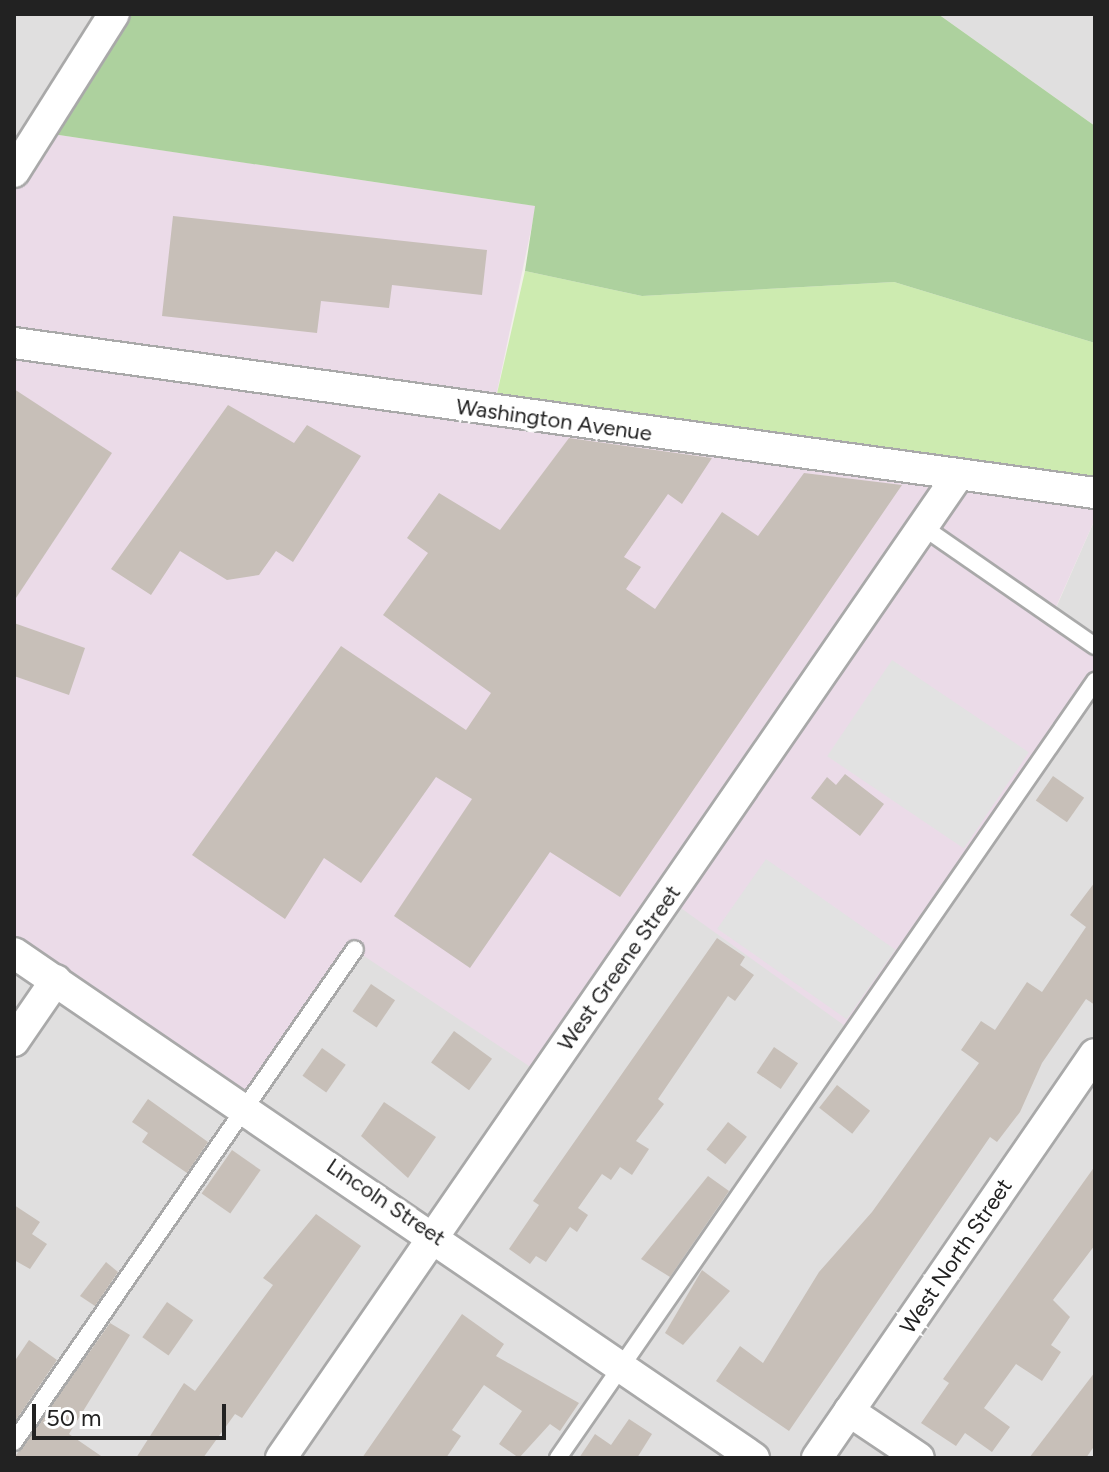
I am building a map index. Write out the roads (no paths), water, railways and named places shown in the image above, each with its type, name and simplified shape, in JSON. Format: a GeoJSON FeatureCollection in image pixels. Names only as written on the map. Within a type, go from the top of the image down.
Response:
{"type":"FeatureCollection","features":[{"type":"Feature","properties":{"kind":"street"},"geometry":{"type":"LineString","coordinates":[[14,172],[114,14]]}},
{"type":"Feature","properties":{"kind":"street","name":"Washington Avenue"},"geometry":{"type":"LineString","coordinates":[[14,343],[957,477],[1095,493]]}},
{"type":"Feature","properties":{"kind":"street","name":"West Greene Street"},"geometry":{"type":"LineString","coordinates":[[281,1458],[957,477]]}},
{"type":"Feature","properties":{"kind":"street","name":"Lincoln Street"},"geometry":{"type":"LineString","coordinates":[[14,953],[435,1234],[754,1458]]}},
{"type":"Feature","properties":{"kind":"street"},"geometry":{"type":"LineString","coordinates":[[14,1041],[56,980]]}},
{"type":"Feature","properties":{"kind":"street","name":"West North Street"},"geometry":{"type":"LineString","coordinates":[[817,1458],[1095,1054]]}},
{"type":"Feature","properties":{"kind":"street"},"geometry":{"type":"LineString","coordinates":[[849,1411],[919,1458]]}},
{"type":"Feature","properties":{"kind":"lane"},"geometry":{"type":"LineString","coordinates":[[923,527],[1095,646]]}},
{"type":"Feature","properties":{"kind":"lane"},"geometry":{"type":"LineString","coordinates":[[558,1458],[1095,681]]}},
{"type":"Feature","properties":{"kind":"lane"},"geometry":{"type":"LineString","coordinates":[[14,1442],[243,1105],[355,949]]}}]}
